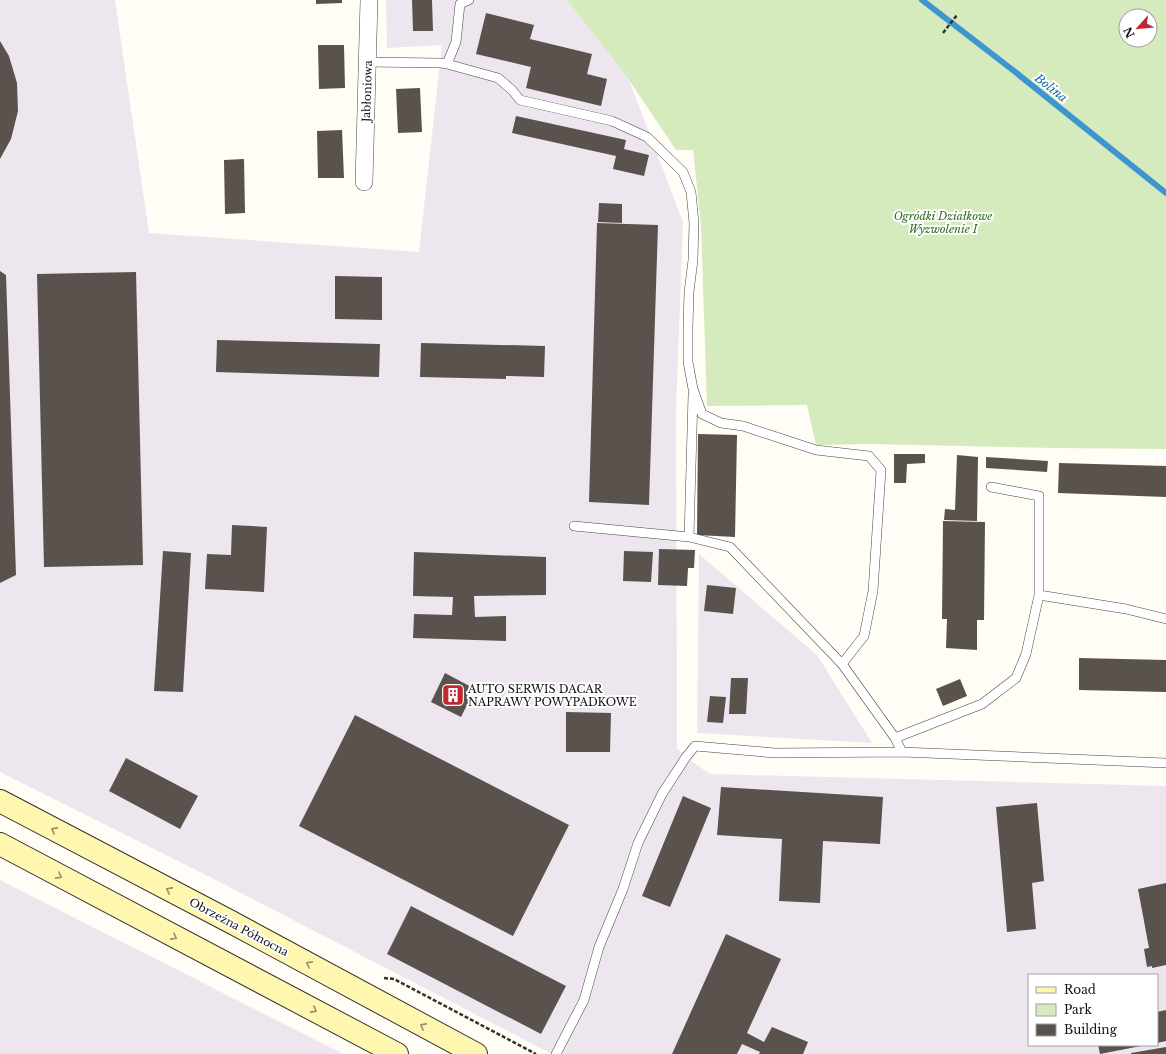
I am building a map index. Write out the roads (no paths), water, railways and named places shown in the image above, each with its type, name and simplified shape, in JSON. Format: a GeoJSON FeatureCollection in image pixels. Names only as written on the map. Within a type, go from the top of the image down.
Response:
{"type":"FeatureCollection","features":[{"type":"Feature","properties":{"kind":"street","name":"Jabłoniowa"},"geometry":{"type":"LineString","coordinates":[[364,182],[370,0]]}},
{"type":"Feature","properties":{"kind":"street","name":"Obrzeżna Północna"},"geometry":{"type":"LineString","coordinates":[[0,801],[231,922],[462,1051]]}},
{"type":"Feature","properties":{"kind":"street"},"geometry":{"type":"LineString","coordinates":[[0,844],[397,1054]]}},
{"type":"Feature","properties":{"kind":"lane"},"geometry":{"type":"LineString","coordinates":[[447,64],[456,42],[459,2],[469,0]]}},
{"type":"Feature","properties":{"kind":"lane"},"geometry":{"type":"LineString","coordinates":[[368,62],[441,63],[498,78],[512,90],[520,100],[612,121],[647,137],[683,172],[691,192],[694,223],[693,260],[689,292],[688,362],[693,389],[702,414],[721,423],[743,426],[816,450],[869,456],[882,470],[873,591],[866,628],[864,636],[842,664]]}},
{"type":"Feature","properties":{"kind":"lane"},"geometry":{"type":"LineString","coordinates":[[689,538],[693,389]]}},
{"type":"Feature","properties":{"kind":"lane"},"geometry":{"type":"LineString","coordinates":[[896,738],[982,704],[1016,678],[1026,654],[1039,595],[1038,496],[990,487]]}},
{"type":"Feature","properties":{"kind":"lane"},"geometry":{"type":"LineString","coordinates":[[574,526],[689,538],[730,547],[842,664],[896,738],[902,752]]}},
{"type":"Feature","properties":{"kind":"lane"},"geometry":{"type":"LineString","coordinates":[[1039,595],[1126,609],[1166,619]]}},
{"type":"Feature","properties":{"kind":"lane"},"geometry":{"type":"LineString","coordinates":[[556,1054],[584,1000],[599,948],[623,890],[638,843],[662,794],[694,746],[775,752],[902,752],[1166,763]]}},
{"type":"Feature","properties":{"kind":"waterway","name":"Bolina"},"geometry":{"type":"LineString","coordinates":[[922,0],[1014,71],[1166,193]]}},
{"type":"Feature","properties":{"kind":"place","name":"AUTO SERWIS DACAR NAPRAWY POWYPADKOWE"},"geometry":{"type":"Point","coordinates":[453,695]}},
{"type":"Feature","properties":{"kind":"park label","name":"Ogródki Działkowe Wyzwolenie I"},"geometry":{"type":"Point","coordinates":[943,222]}}]}
